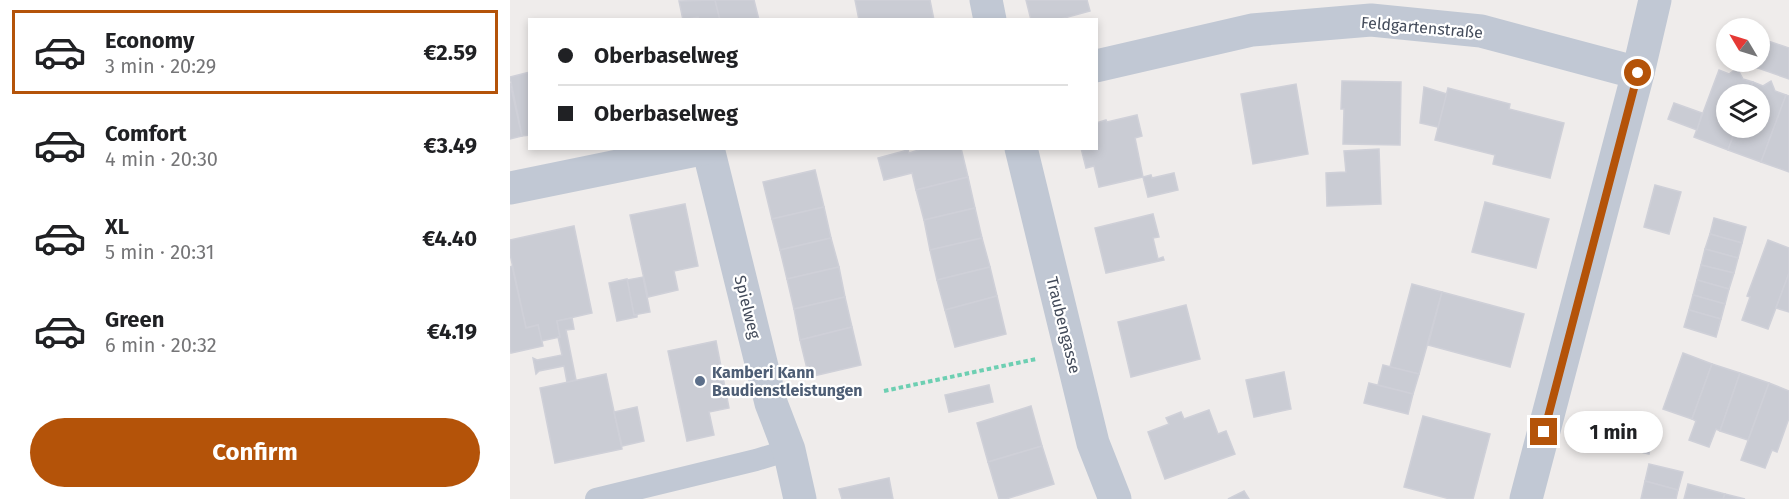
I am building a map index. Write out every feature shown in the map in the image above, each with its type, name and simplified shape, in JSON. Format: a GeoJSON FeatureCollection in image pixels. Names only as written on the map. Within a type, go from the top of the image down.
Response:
{"type":"FeatureCollection","features":[{"type":"Feature","properties":{"kind":"street"},"geometry":{"type":"LineString","coordinates":[[986,0],[990,18]]}},
{"type":"Feature","properties":{"kind":"street"},"geometry":{"type":"LineString","coordinates":[[1526,499],[1638,73],[1655,0]]}},
{"type":"Feature","properties":{"kind":"street","name":"Feldgartenstraße"},"geometry":{"type":"LineString","coordinates":[[1098,66],[1252,30],[1371,20],[1481,31],[1638,73]]}},
{"type":"Feature","properties":{"kind":"street"},"geometry":{"type":"LineString","coordinates":[[510,188],[697,150]]}},
{"type":"Feature","properties":{"kind":"street","name":"Spielweg"},"geometry":{"type":"LineString","coordinates":[[708,150],[771,403],[789,450],[800,499]]}},
{"type":"Feature","properties":{"kind":"street","name":"Traubengasse"},"geometry":{"type":"LineString","coordinates":[[1021,150],[1093,442],[1116,499]]}},
{"type":"Feature","properties":{"kind":"lane"},"geometry":{"type":"LineString","coordinates":[[596,499],[789,450]]}},
{"type":"Feature","properties":{"kind":"path"},"geometry":{"type":"LineString","coordinates":[[884,391],[1070,351]]}},
{"type":"Feature","properties":{"kind":"building"},"geometry":{"type":"Polygon","coordinates":[[[715,0],[720,18],[683,18],[679,1],[715,0]]]}},
{"type":"Feature","properties":{"kind":"building"},"geometry":{"type":"Polygon","coordinates":[[[715,0],[754,0],[758,18],[720,18],[715,0]]]}},
{"type":"Feature","properties":{"kind":"building"},"geometry":{"type":"Polygon","coordinates":[[[855,0],[930,0],[934,18],[859,18],[855,0]]]}},
{"type":"Feature","properties":{"kind":"building"},"geometry":{"type":"Polygon","coordinates":[[[1026,0],[1087,0],[1090,11],[1064,18],[1030,18],[1026,0]]]}},
{"type":"Feature","properties":{"kind":"building"},"geometry":{"type":"Polygon","coordinates":[[[1770,42],[1789,48],[1789,79],[1769,72],[1770,42]]]}},
{"type":"Feature","properties":{"kind":"building"},"geometry":{"type":"Polygon","coordinates":[[[528,72],[528,135],[522,136],[510,77],[528,72]]]}},
{"type":"Feature","properties":{"kind":"building"},"geometry":{"type":"Polygon","coordinates":[[[1718,72],[1729,74],[1739,72],[1743,79],[1753,82],[1752,84],[1716,84],[1716,138],[1732,138],[1728,150],[1694,137],[1718,72]]]}},
{"type":"Feature","properties":{"kind":"building"},"geometry":{"type":"Polygon","coordinates":[[[1342,81],[1401,82],[1400,145],[1343,144],[1342,81]]]}},
{"type":"Feature","properties":{"kind":"building"},"geometry":{"type":"Polygon","coordinates":[[[1771,81],[1775,91],[1786,95],[1770,138],[1770,84],[1766,84],[1771,81]]]}},
{"type":"Feature","properties":{"kind":"building"},"geometry":{"type":"Polygon","coordinates":[[[510,83],[522,136],[510,139],[510,83]]]}},
{"type":"Feature","properties":{"kind":"building"},"geometry":{"type":"Polygon","coordinates":[[[1296,84],[1308,154],[1253,164],[1241,94],[1296,84]]]}},
{"type":"Feature","properties":{"kind":"building"},"geometry":{"type":"Polygon","coordinates":[[[1424,87],[1447,94],[1438,127],[1420,123],[1424,87]]]}},
{"type":"Feature","properties":{"kind":"building"},"geometry":{"type":"Polygon","coordinates":[[[1448,88],[1510,104],[1509,109],[1564,123],[1550,178],[1493,164],[1495,155],[1435,140],[1448,88]]]}},
{"type":"Feature","properties":{"kind":"building"},"geometry":{"type":"Polygon","coordinates":[[[1786,95],[1789,96],[1789,172],[1761,162],[1786,95]]]}},
{"type":"Feature","properties":{"kind":"building"},"geometry":{"type":"Polygon","coordinates":[[[1674,103],[1702,113],[1697,130],[1668,119],[1674,103]]]}},
{"type":"Feature","properties":{"kind":"building"},"geometry":{"type":"Polygon","coordinates":[[[1137,115],[1142,136],[1135,138],[1143,177],[1099,187],[1094,166],[1086,168],[1082,150],[1098,150],[1098,122],[1106,120],[1107,122],[1137,115]]]}},
{"type":"Feature","properties":{"kind":"building"},"geometry":{"type":"Polygon","coordinates":[[[1732,138],[1770,138],[1761,162],[1728,150],[1732,138]]]}},
{"type":"Feature","properties":{"kind":"building"},"geometry":{"type":"Polygon","coordinates":[[[1379,149],[1381,204],[1327,206],[1326,173],[1346,172],[1344,151],[1379,149]]]}},
{"type":"Feature","properties":{"kind":"building"},"geometry":{"type":"Polygon","coordinates":[[[908,150],[909,153],[919,150],[961,150],[968,177],[916,190],[912,173],[884,180],[878,158],[908,150]]]}},
{"type":"Feature","properties":{"kind":"building"},"geometry":{"type":"Polygon","coordinates":[[[815,170],[824,207],[772,219],[763,182],[815,170]]]}},
{"type":"Feature","properties":{"kind":"building"},"geometry":{"type":"Polygon","coordinates":[[[1174,173],[1178,190],[1148,197],[1143,177],[1151,175],[1152,178],[1174,173]]]}},
{"type":"Feature","properties":{"kind":"building"},"geometry":{"type":"Polygon","coordinates":[[[968,177],[975,208],[924,220],[916,190],[968,177]]]}},
{"type":"Feature","properties":{"kind":"building"},"geometry":{"type":"Polygon","coordinates":[[[1655,185],[1681,192],[1669,234],[1644,227],[1655,185]]]}},
{"type":"Feature","properties":{"kind":"building"},"geometry":{"type":"Polygon","coordinates":[[[1485,202],[1549,219],[1536,268],[1472,252],[1485,202]]]}},
{"type":"Feature","properties":{"kind":"building"},"geometry":{"type":"Polygon","coordinates":[[[685,204],[698,266],[674,271],[678,290],[648,297],[630,215],[685,204]]]}},
{"type":"Feature","properties":{"kind":"building"},"geometry":{"type":"Polygon","coordinates":[[[824,207],[831,238],[780,250],[772,219],[824,207]]]}},
{"type":"Feature","properties":{"kind":"building"},"geometry":{"type":"Polygon","coordinates":[[[975,208],[982,238],[930,250],[924,220],[975,208]]]}},
{"type":"Feature","properties":{"kind":"building"},"geometry":{"type":"Polygon","coordinates":[[[1153,214],[1159,237],[1153,238],[1158,259],[1163,257],[1164,260],[1106,273],[1095,228],[1153,214]]]}},
{"type":"Feature","properties":{"kind":"building"},"geometry":{"type":"Polygon","coordinates":[[[1714,218],[1746,227],[1742,243],[1710,234],[1714,218]]]}},
{"type":"Feature","properties":{"kind":"building"},"geometry":{"type":"Polygon","coordinates":[[[574,226],[592,313],[557,321],[560,337],[541,341],[538,325],[526,328],[510,254],[510,240],[574,226]]]}},
{"type":"Feature","properties":{"kind":"building"},"geometry":{"type":"Polygon","coordinates":[[[1710,234],[1742,243],[1738,258],[1705,249],[1710,234]]]}},
{"type":"Feature","properties":{"kind":"building"},"geometry":{"type":"Polygon","coordinates":[[[831,238],[839,267],[787,279],[780,250],[831,238]]]}},
{"type":"Feature","properties":{"kind":"building"},"geometry":{"type":"Polygon","coordinates":[[[982,238],[990,267],[937,280],[930,250],[982,238]]]}},
{"type":"Feature","properties":{"kind":"building"},"geometry":{"type":"Polygon","coordinates":[[[1768,240],[1789,248],[1789,273],[1768,329],[1742,320],[1750,297],[1747,296],[1768,240]]]}},
{"type":"Feature","properties":{"kind":"building"},"geometry":{"type":"Polygon","coordinates":[[[1705,249],[1738,258],[1734,273],[1701,265],[1705,249]]]}},
{"type":"Feature","properties":{"kind":"building"},"geometry":{"type":"Polygon","coordinates":[[[1701,265],[1734,273],[1729,289],[1697,280],[1701,265]]]}},
{"type":"Feature","properties":{"kind":"building"},"geometry":{"type":"Polygon","coordinates":[[[512,266],[526,328],[538,325],[543,346],[511,353],[510,267],[512,266]]]}},
{"type":"Feature","properties":{"kind":"building"},"geometry":{"type":"Polygon","coordinates":[[[839,267],[845,297],[794,309],[787,279],[839,267]]]}},
{"type":"Feature","properties":{"kind":"building"},"geometry":{"type":"Polygon","coordinates":[[[990,267],[997,296],[945,310],[937,280],[990,267]]]}},
{"type":"Feature","properties":{"kind":"building"},"geometry":{"type":"Polygon","coordinates":[[[1789,273],[1789,312],[1776,308],[1789,273]]]}},
{"type":"Feature","properties":{"kind":"building"},"geometry":{"type":"Polygon","coordinates":[[[643,277],[650,312],[634,315],[627,280],[643,277]]]}},
{"type":"Feature","properties":{"kind":"building"},"geometry":{"type":"Polygon","coordinates":[[[627,279],[634,315],[637,317],[617,321],[609,283],[627,279]]]}},
{"type":"Feature","properties":{"kind":"building"},"geometry":{"type":"Polygon","coordinates":[[[1697,280],[1729,289],[1725,304],[1693,295],[1697,280]]]}},
{"type":"Feature","properties":{"kind":"building"},"geometry":{"type":"Polygon","coordinates":[[[1412,284],[1442,292],[1419,374],[1390,367],[1412,284]]]}},
{"type":"Feature","properties":{"kind":"building"},"geometry":{"type":"Polygon","coordinates":[[[1442,292],[1524,314],[1510,367],[1428,345],[1442,292]]]}},
{"type":"Feature","properties":{"kind":"building"},"geometry":{"type":"Polygon","coordinates":[[[1693,295],[1725,304],[1721,319],[1689,310],[1693,295]]]}},
{"type":"Feature","properties":{"kind":"building"},"geometry":{"type":"Polygon","coordinates":[[[997,296],[1006,334],[955,347],[945,310],[997,296]]]}},
{"type":"Feature","properties":{"kind":"building"},"geometry":{"type":"Polygon","coordinates":[[[845,297],[852,327],[800,340],[794,309],[845,297]]]}},
{"type":"Feature","properties":{"kind":"building"},"geometry":{"type":"Polygon","coordinates":[[[1186,305],[1200,359],[1131,377],[1118,322],[1186,305]]]}},
{"type":"Feature","properties":{"kind":"building"},"geometry":{"type":"Polygon","coordinates":[[[1689,310],[1721,319],[1716,337],[1684,327],[1689,310]]]}},
{"type":"Feature","properties":{"kind":"building"},"geometry":{"type":"Polygon","coordinates":[[[572,318],[574,329],[566,330],[576,380],[567,382],[564,366],[539,371],[536,374],[533,358],[537,360],[562,355],[557,321],[572,318]]]}},
{"type":"Feature","properties":{"kind":"building"},"geometry":{"type":"Polygon","coordinates":[[[852,327],[861,365],[809,377],[800,340],[852,327]]]}},
{"type":"Feature","properties":{"kind":"building"},"geometry":{"type":"Polygon","coordinates":[[[716,341],[729,408],[709,412],[714,435],[687,441],[668,351],[716,341]]]}},
{"type":"Feature","properties":{"kind":"building"},"geometry":{"type":"Polygon","coordinates":[[[1683,353],[1712,364],[1692,419],[1663,409],[1683,353]]]}},
{"type":"Feature","properties":{"kind":"building"},"geometry":{"type":"Polygon","coordinates":[[[1712,364],[1740,373],[1720,431],[1716,429],[1709,447],[1689,440],[1696,421],[1692,419],[1712,364]]]}},
{"type":"Feature","properties":{"kind":"building"},"geometry":{"type":"Polygon","coordinates":[[[1383,365],[1419,374],[1413,394],[1378,385],[1383,365]]]}},
{"type":"Feature","properties":{"kind":"building"},"geometry":{"type":"Polygon","coordinates":[[[1284,372],[1291,409],[1254,417],[1246,380],[1284,372]]]}},
{"type":"Feature","properties":{"kind":"building"},"geometry":{"type":"Polygon","coordinates":[[[1740,373],[1769,383],[1748,440],[1720,431],[1740,373]]]}},
{"type":"Feature","properties":{"kind":"building"},"geometry":{"type":"Polygon","coordinates":[[[606,374],[622,449],[555,463],[540,388],[606,374]]]}},
{"type":"Feature","properties":{"kind":"building"},"geometry":{"type":"Polygon","coordinates":[[[1369,383],[1413,394],[1408,414],[1364,403],[1369,383]]]}},
{"type":"Feature","properties":{"kind":"building"},"geometry":{"type":"Polygon","coordinates":[[[1769,383],[1789,391],[1789,418],[1777,452],[1772,450],[1765,468],[1741,460],[1769,383]]]}},
{"type":"Feature","properties":{"kind":"building"},"geometry":{"type":"Polygon","coordinates":[[[989,385],[993,402],[949,412],[945,395],[989,385]]]}},
{"type":"Feature","properties":{"kind":"building"},"geometry":{"type":"Polygon","coordinates":[[[1031,406],[1042,446],[988,462],[977,423],[1031,406]]]}},
{"type":"Feature","properties":{"kind":"building"},"geometry":{"type":"Polygon","coordinates":[[[637,407],[644,441],[622,446],[614,412],[637,407]]]}},
{"type":"Feature","properties":{"kind":"building"},"geometry":{"type":"Polygon","coordinates":[[[1209,410],[1218,434],[1226,431],[1235,454],[1165,479],[1148,432],[1169,424],[1166,418],[1181,412],[1184,419],[1209,410]]]}},
{"type":"Feature","properties":{"kind":"building"},"geometry":{"type":"Polygon","coordinates":[[[1623,413],[1640,418],[1632,450],[1615,446],[1623,413]]]}},
{"type":"Feature","properties":{"kind":"building"},"geometry":{"type":"Polygon","coordinates":[[[1423,416],[1490,434],[1473,499],[1450,499],[1404,487],[1423,416]]]}},
{"type":"Feature","properties":{"kind":"building"},"geometry":{"type":"Polygon","coordinates":[[[1640,418],[1656,422],[1649,454],[1632,450],[1640,418]]]}},
{"type":"Feature","properties":{"kind":"building"},"geometry":{"type":"Polygon","coordinates":[[[1042,446],[1054,484],[1006,499],[999,499],[988,462],[1042,446]]]}},
{"type":"Feature","properties":{"kind":"building"},"geometry":{"type":"Polygon","coordinates":[[[1649,464],[1683,472],[1678,490],[1645,481],[1649,464]]]}},
{"type":"Feature","properties":{"kind":"building"},"geometry":{"type":"Polygon","coordinates":[[[889,478],[893,499],[842,499],[839,489],[889,478]]]}},
{"type":"Feature","properties":{"kind":"building"},"geometry":{"type":"Polygon","coordinates":[[[1645,481],[1678,490],[1676,499],[1641,499],[1645,481]]]}},
{"type":"Feature","properties":{"kind":"building"},"geometry":{"type":"Polygon","coordinates":[[[1688,484],[1725,494],[1723,499],[1684,499],[1688,484]]]}},
{"type":"Feature","properties":{"kind":"building"},"geometry":{"type":"Polygon","coordinates":[[[1244,491],[1249,499],[1228,499],[1244,491]]]}},
{"type":"Feature","properties":{"kind":"building"},"geometry":{"type":"Polygon","coordinates":[[[1725,494],[1745,499],[1723,499],[1725,494]]]}},
{"type":"Feature","properties":{"kind":"place","name":"Kamberi Kann Baudienstleistungen"},"geometry":{"type":"Point","coordinates":[700,381]}},
{"type":"Feature","properties":{"kind":"route"},"geometry":{"type":"LineString","coordinates":[[1544,432],[1638,73]]}}]}
